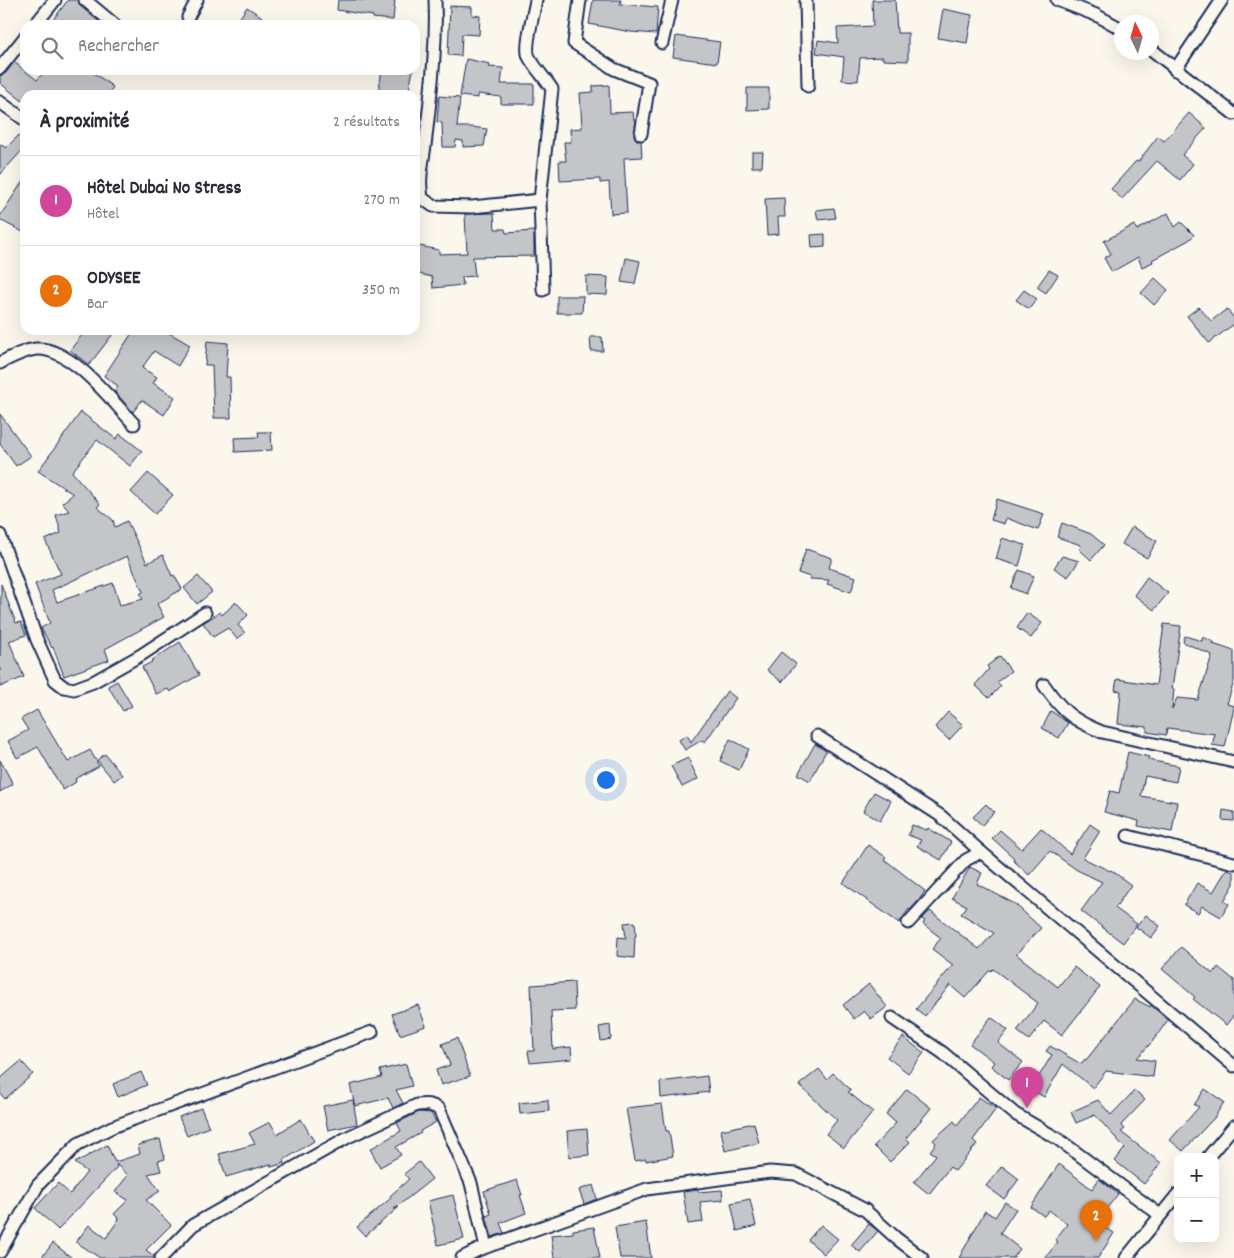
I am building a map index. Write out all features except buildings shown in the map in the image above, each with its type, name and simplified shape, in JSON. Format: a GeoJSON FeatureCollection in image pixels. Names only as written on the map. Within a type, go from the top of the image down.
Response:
{"type":"FeatureCollection","features":[{"type":"Feature","properties":{"kind":"street"},"geometry":{"type":"LineString","coordinates":[[39,20],[55,0]]}},
{"type":"Feature","properties":{"kind":"street"},"geometry":{"type":"LineString","coordinates":[[85,0],[109,20]]}},
{"type":"Feature","properties":{"kind":"street"},"geometry":{"type":"LineString","coordinates":[[188,17],[198,0]]}},
{"type":"Feature","properties":{"kind":"street"},"geometry":{"type":"LineString","coordinates":[[420,179],[425,154],[434,62],[436,32],[435,0]]}},
{"type":"Feature","properties":{"kind":"street"},"geometry":{"type":"LineString","coordinates":[[536,0],[526,44],[528,56],[552,89],[540,200],[543,290]]}},
{"type":"Feature","properties":{"kind":"street"},"geometry":{"type":"LineString","coordinates":[[580,0],[574,42],[614,69],[648,83],[642,134]]}},
{"type":"Feature","properties":{"kind":"street"},"geometry":{"type":"LineString","coordinates":[[662,43],[672,0]]}},
{"type":"Feature","properties":{"kind":"street"},"geometry":{"type":"LineString","coordinates":[[806,0],[808,86]]}},
{"type":"Feature","properties":{"kind":"street"},"geometry":{"type":"LineString","coordinates":[[1056,0],[1096,15],[1114,25]]}},
{"type":"Feature","properties":{"kind":"street"},"geometry":{"type":"LineString","coordinates":[[1175,70],[1222,0]]}},
{"type":"Feature","properties":{"kind":"street"},"geometry":{"type":"LineString","coordinates":[[0,68],[20,43]]}},
{"type":"Feature","properties":{"kind":"street"},"geometry":{"type":"LineString","coordinates":[[1159,56],[1234,114]]}},
{"type":"Feature","properties":{"kind":"street"},"geometry":{"type":"LineString","coordinates":[[0,102],[20,116]]}},
{"type":"Feature","properties":{"kind":"street"},"geometry":{"type":"LineString","coordinates":[[420,189],[422,198],[433,206],[472,207],[540,200]]}},
{"type":"Feature","properties":{"kind":"street"},"geometry":{"type":"LineString","coordinates":[[0,363],[21,352],[38,349],[55,352],[78,366],[134,424]]}},
{"type":"Feature","properties":{"kind":"street"},"geometry":{"type":"LineString","coordinates":[[0,535],[37,640],[55,680],[64,687],[74,689],[94,682],[141,655],[205,613]]}},
{"type":"Feature","properties":{"kind":"street"},"geometry":{"type":"LineString","coordinates":[[1044,685],[1056,703],[1066,713],[1086,726],[1102,732],[1234,762]]}},
{"type":"Feature","properties":{"kind":"street"},"geometry":{"type":"LineString","coordinates":[[817,736],[941,816],[1234,1066]]}},
{"type":"Feature","properties":{"kind":"street"},"geometry":{"type":"LineString","coordinates":[[1128,836],[1234,863]]}},
{"type":"Feature","properties":{"kind":"street"},"geometry":{"type":"LineString","coordinates":[[908,923],[966,860],[981,852]]}},
{"type":"Feature","properties":{"kind":"street"},"geometry":{"type":"LineString","coordinates":[[892,1018],[943,1053],[1015,1114],[1058,1139],[1160,1215]]}},
{"type":"Feature","properties":{"kind":"street"},"geometry":{"type":"LineString","coordinates":[[0,1252],[38,1185],[78,1144],[112,1127],[372,1032]]}},
{"type":"Feature","properties":{"kind":"street"},"geometry":{"type":"LineString","coordinates":[[161,1258],[193,1225],[348,1137],[417,1105],[425,1104],[431,1104],[439,1109],[471,1183],[486,1247]]}},
{"type":"Feature","properties":{"kind":"street"},"geometry":{"type":"LineString","coordinates":[[1211,1153],[1234,1126]]}},
{"type":"Feature","properties":{"kind":"street"},"geometry":{"type":"LineString","coordinates":[[462,1258],[486,1247],[647,1188],[770,1172],[796,1174],[865,1210],[922,1258]]}},
{"type":"Feature","properties":{"kind":"street"},"geometry":{"type":"LineString","coordinates":[[1126,1258],[1175,1198]]}},
{"type":"Feature","properties":{"kind":"place","name":"Hôtel Dubai No Stress"},"geometry":{"type":"Point","coordinates":[1027,1108]}},
{"type":"Feature","properties":{"kind":"place","name":"ODYSEE"},"geometry":{"type":"Point","coordinates":[1096,1241]}}]}
